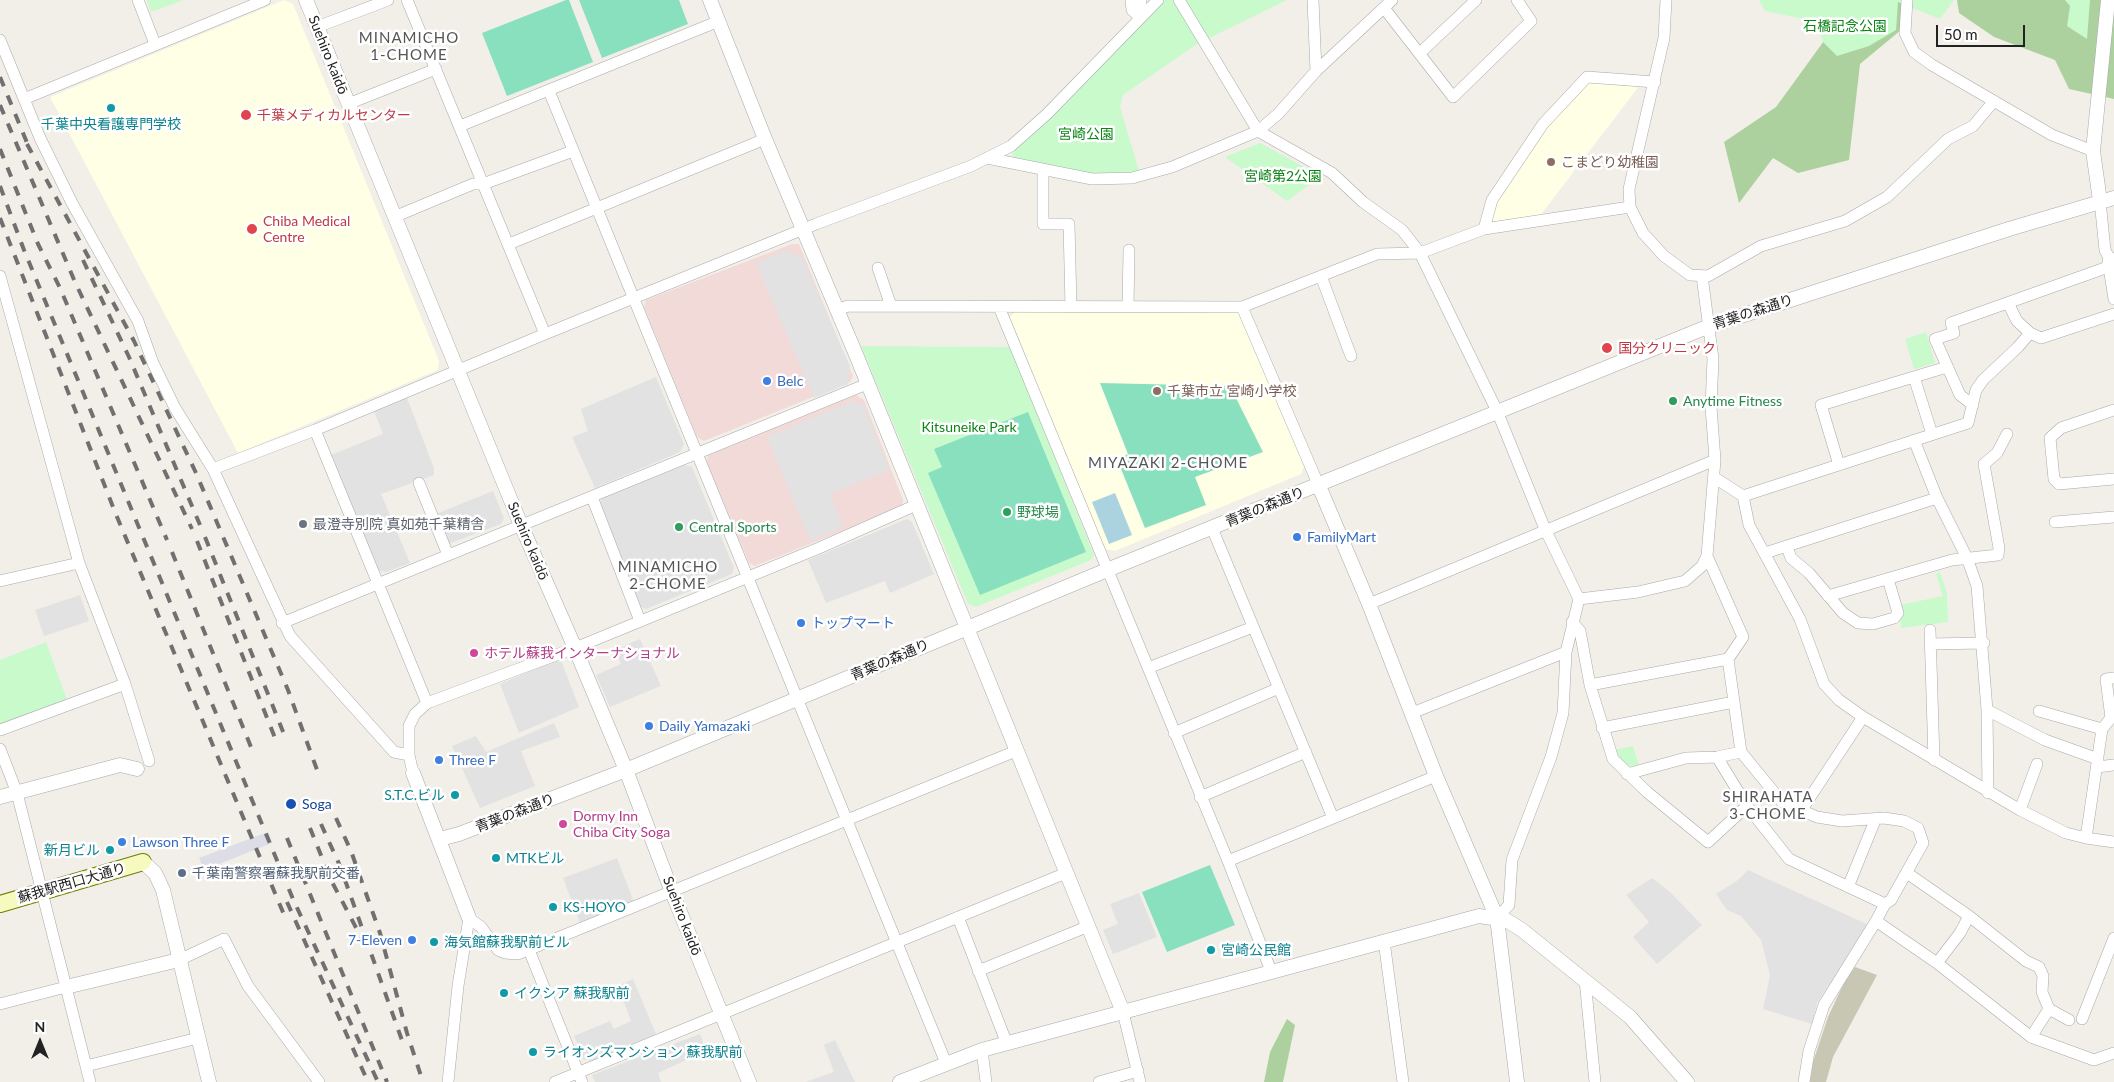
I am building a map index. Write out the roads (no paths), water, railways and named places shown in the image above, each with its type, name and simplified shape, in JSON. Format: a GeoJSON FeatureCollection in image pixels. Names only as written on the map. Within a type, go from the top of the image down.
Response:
{"type":"FeatureCollection","features":[{"type":"Feature","properties":{"kind":"main road","name":"蘇我駅西口大通り"},"geometry":{"type":"LineString","coordinates":[[0,904],[144,862]]}},
{"type":"Feature","properties":{"kind":"street"},"geometry":{"type":"LineString","coordinates":[[138,0],[155,44]]}},
{"type":"Feature","properties":{"kind":"street"},"geometry":{"type":"LineString","coordinates":[[24,99],[265,0]]}},
{"type":"Feature","properties":{"kind":"street","name":"Suehiro kaidō"},"geometry":{"type":"LineString","coordinates":[[306,0],[521,525],[626,770],[672,892],[749,1082]]}},
{"type":"Feature","properties":{"kind":"street"},"geometry":{"type":"LineString","coordinates":[[317,27],[388,0]]}},
{"type":"Feature","properties":{"kind":"street"},"geometry":{"type":"LineString","coordinates":[[407,0],[545,334]]}},
{"type":"Feature","properties":{"kind":"street"},"geometry":{"type":"LineString","coordinates":[[710,0],[765,139],[837,310],[1124,1012],[1139,1077],[1099,1082]]}},
{"type":"Feature","properties":{"kind":"street"},"geometry":{"type":"LineString","coordinates":[[1131,0],[1132,10],[1140,17]]}},
{"type":"Feature","properties":{"kind":"street"},"geometry":{"type":"LineString","coordinates":[[1140,17],[1141,0]]}},
{"type":"Feature","properties":{"kind":"street"},"geometry":{"type":"LineString","coordinates":[[213,469],[315,430],[545,334],[987,158],[1011,146],[1047,114],[1158,0]]}},
{"type":"Feature","properties":{"kind":"street"},"geometry":{"type":"LineString","coordinates":[[1179,0],[1258,131],[1332,174],[1363,202],[1402,230],[1420,252],[1497,411],[1545,529],[1579,599],[1566,652],[1563,712],[1551,757],[1512,860],[1509,904],[1497,918]]}},
{"type":"Feature","properties":{"kind":"street"},"geometry":{"type":"LineString","coordinates":[[1313,0],[1316,71]]}},
{"type":"Feature","properties":{"kind":"street"},"geometry":{"type":"LineString","coordinates":[[1420,54],[1476,0]]}},
{"type":"Feature","properties":{"kind":"street"},"geometry":{"type":"LineString","coordinates":[[987,158],[1092,179],[1132,178],[1172,167],[1258,131],[1278,114],[1316,71],[1388,4],[1420,54],[1453,96],[1531,21],[1517,0]]}},
{"type":"Feature","properties":{"kind":"street"},"geometry":{"type":"LineString","coordinates":[[1666,0],[1664,38],[1629,189],[1630,207],[1643,233],[1664,256],[1690,275],[1708,276],[1761,246],[1845,221],[1888,197],[1948,139],[1974,126],[1994,101]]}},
{"type":"Feature","properties":{"kind":"street"},"geometry":{"type":"LineString","coordinates":[[1907,0],[1905,33],[1914,52],[1932,66],[2052,134],[2093,151]]}},
{"type":"Feature","properties":{"kind":"street"},"geometry":{"type":"LineString","coordinates":[[2108,0],[2093,151],[2114,298]]}},
{"type":"Feature","properties":{"kind":"street"},"geometry":{"type":"LineString","coordinates":[[460,126],[719,21]]}},
{"type":"Feature","properties":{"kind":"street"},"geometry":{"type":"LineString","coordinates":[[0,40],[24,99],[72,203],[138,321],[153,363],[175,408],[213,469],[282,623],[290,636],[394,752],[409,755]]}},
{"type":"Feature","properties":{"kind":"street"},"geometry":{"type":"LineString","coordinates":[[348,104],[436,69]]}},
{"type":"Feature","properties":{"kind":"street"},"geometry":{"type":"LineString","coordinates":[[1484,229],[1492,200],[1543,124],[1587,77],[1616,81],[1655,82]]}},
{"type":"Feature","properties":{"kind":"street"},"geometry":{"type":"LineString","coordinates":[[549,91],[946,1063]]}},
{"type":"Feature","properties":{"kind":"street"},"geometry":{"type":"LineString","coordinates":[[509,244],[765,139]]}},
{"type":"Feature","properties":{"kind":"street"},"geometry":{"type":"LineString","coordinates":[[394,216],[473,184],[483,184],[573,151]]}},
{"type":"Feature","properties":{"kind":"street"},"geometry":{"type":"LineString","coordinates":[[1043,169],[1043,224],[1069,224],[1071,307]]}},
{"type":"Feature","properties":{"kind":"street","name":"青葉の森通り"},"geometry":{"type":"LineString","coordinates":[[440,839],[459,834],[626,770],[1107,570],[1319,486],[1497,411],[1708,327],[2114,198]]}},
{"type":"Feature","properties":{"kind":"street"},"geometry":{"type":"LineString","coordinates":[[837,310],[848,306],[1242,307],[1377,254],[1420,252],[1484,229],[1630,207]]}},
{"type":"Feature","properties":{"kind":"street"},"geometry":{"type":"LineString","coordinates":[[1128,307],[1129,250]]}},
{"type":"Feature","properties":{"kind":"street"},"geometry":{"type":"LineString","coordinates":[[1973,405],[1960,395],[1935,339],[1954,333],[1952,323],[2008,303],[2110,261]]}},
{"type":"Feature","properties":{"kind":"street"},"geometry":{"type":"LineString","coordinates":[[878,268],[891,306]]}},
{"type":"Feature","properties":{"kind":"street"},"geometry":{"type":"LineString","coordinates":[[0,276],[78,563],[125,684],[149,761]]}},
{"type":"Feature","properties":{"kind":"street"},"geometry":{"type":"LineString","coordinates":[[1321,276],[1351,356]]}},
{"type":"Feature","properties":{"kind":"street"},"geometry":{"type":"LineString","coordinates":[[1579,599],[1638,592],[1685,581],[1702,566],[1707,556],[1715,460],[1711,407],[1713,359],[1702,276]]}},
{"type":"Feature","properties":{"kind":"street"},"geometry":{"type":"LineString","coordinates":[[2008,303],[2017,321],[2030,333],[2041,338],[2114,314]]}},
{"type":"Feature","properties":{"kind":"street"},"geometry":{"type":"LineString","coordinates":[[999,307],[1228,861],[1270,971]]}},
{"type":"Feature","properties":{"kind":"street"},"geometry":{"type":"LineString","coordinates":[[1242,307],[1369,604],[1436,776],[1497,918],[1517,1082]]}},
{"type":"Feature","properties":{"kind":"street"},"geometry":{"type":"LineString","coordinates":[[1742,496],[1968,423],[1976,390],[1983,380],[2030,333]]}},
{"type":"Feature","properties":{"kind":"street"},"geometry":{"type":"LineString","coordinates":[[1839,465],[1821,405],[1947,367]]}},
{"type":"Feature","properties":{"kind":"street"},"geometry":{"type":"LineString","coordinates":[[1914,377],[1932,434]]}},
{"type":"Feature","properties":{"kind":"street"},"geometry":{"type":"LineString","coordinates":[[282,623],[867,384]]}},
{"type":"Feature","properties":{"kind":"street"},"geometry":{"type":"LineString","coordinates":[[2114,410],[2061,428],[2050,438],[2054,479],[2059,484],[2114,479]]}},
{"type":"Feature","properties":{"kind":"street"},"geometry":{"type":"LineString","coordinates":[[315,430],[376,584],[427,703]]}},
{"type":"Feature","properties":{"kind":"street"},"geometry":{"type":"LineString","coordinates":[[1828,596],[1952,560],[1998,555],[2000,548],[1984,464],[1997,453],[2007,434]]}},
{"type":"Feature","properties":{"kind":"street"},"geometry":{"type":"LineString","coordinates":[[1914,440],[1937,498],[1967,558],[1978,586],[1988,710],[1988,793]]}},
{"type":"Feature","properties":{"kind":"street"},"geometry":{"type":"LineString","coordinates":[[1369,604],[1545,529],[1715,460]]}},
{"type":"Feature","properties":{"kind":"street"},"geometry":{"type":"LineString","coordinates":[[1715,478],[1742,496],[1749,525],[1800,620],[1824,684],[1839,700],[1863,717],[1988,793],[2020,810],[2066,833],[2114,842]]}},
{"type":"Feature","properties":{"kind":"street"},"geometry":{"type":"LineString","coordinates":[[419,483],[448,555]]}},
{"type":"Feature","properties":{"kind":"street"},"geometry":{"type":"LineString","coordinates":[[592,497],[640,621]]}},
{"type":"Feature","properties":{"kind":"street"},"geometry":{"type":"LineString","coordinates":[[1765,553],[1937,498]]}},
{"type":"Feature","properties":{"kind":"street"},"geometry":{"type":"LineString","coordinates":[[448,1082],[469,918],[413,773],[409,755],[409,726],[415,714],[427,703],[575,648],[747,578],[916,505]]}},
{"type":"Feature","properties":{"kind":"street"},"geometry":{"type":"LineString","coordinates":[[2055,522],[2114,517]]}},
{"type":"Feature","properties":{"kind":"street"},"geometry":{"type":"LineString","coordinates":[[1212,528],[1333,818]]}},
{"type":"Feature","properties":{"kind":"street"},"geometry":{"type":"LineString","coordinates":[[1786,547],[1791,558],[1809,573],[1844,613],[1858,623],[1873,624],[1894,618],[1898,613],[1888,579]]}},
{"type":"Feature","properties":{"kind":"street"},"geometry":{"type":"LineString","coordinates":[[1707,556],[1743,637],[1728,659],[1741,752],[1782,802],[1817,817],[1842,821],[1876,818],[1904,821],[1918,828],[1923,842],[1891,900],[1885,904],[1824,1005],[1809,1051],[1804,1082]]}},
{"type":"Feature","properties":{"kind":"street"},"geometry":{"type":"LineString","coordinates":[[0,581],[78,563]]}},
{"type":"Feature","properties":{"kind":"street"},"geometry":{"type":"LineString","coordinates":[[1572,622],[1580,631],[1590,685],[1613,759],[1627,774],[1708,842],[1747,806]]}},
{"type":"Feature","properties":{"kind":"street"},"geometry":{"type":"LineString","coordinates":[[1148,668],[1253,626]]}},
{"type":"Feature","properties":{"kind":"street"},"geometry":{"type":"LineString","coordinates":[[1930,630],[1934,760]]}},
{"type":"Feature","properties":{"kind":"street"},"geometry":{"type":"LineString","coordinates":[[1930,644],[1984,643]]}},
{"type":"Feature","properties":{"kind":"street"},"geometry":{"type":"LineString","coordinates":[[1412,713],[1566,652]]}},
{"type":"Feature","properties":{"kind":"street"},"geometry":{"type":"LineString","coordinates":[[1590,685],[1728,659]]}},
{"type":"Feature","properties":{"kind":"street"},"geometry":{"type":"LineString","coordinates":[[2086,838],[2102,729],[2112,720],[2106,679],[2114,678]]}},
{"type":"Feature","properties":{"kind":"street"},"geometry":{"type":"LineString","coordinates":[[0,730],[125,684]]}},
{"type":"Feature","properties":{"kind":"street"},"geometry":{"type":"LineString","coordinates":[[1174,733],[1279,688]]}},
{"type":"Feature","properties":{"kind":"street"},"geometry":{"type":"LineString","coordinates":[[1602,728],[1734,702]]}},
{"type":"Feature","properties":{"kind":"street"},"geometry":{"type":"LineString","coordinates":[[1988,710],[2045,740],[2098,763],[2114,765]]}},
{"type":"Feature","properties":{"kind":"street"},"geometry":{"type":"LineString","coordinates":[[2039,711],[2102,729]]}},
{"type":"Feature","properties":{"kind":"street"},"geometry":{"type":"LineString","coordinates":[[1801,811],[1863,717]]}},
{"type":"Feature","properties":{"kind":"street"},"geometry":{"type":"LineString","coordinates":[[0,748],[17,793],[90,1082]]}},
{"type":"Feature","properties":{"kind":"street"},"geometry":{"type":"LineString","coordinates":[[469,918],[481,927],[494,946],[505,953],[518,954],[1016,751]]}},
{"type":"Feature","properties":{"kind":"street"},"geometry":{"type":"LineString","coordinates":[[1200,797],[1306,752]]}},
{"type":"Feature","properties":{"kind":"street"},"geometry":{"type":"LineString","coordinates":[[1627,774],[1686,758],[1717,757],[1741,752]]}},
{"type":"Feature","properties":{"kind":"street"},"geometry":{"type":"LineString","coordinates":[[1717,757],[1747,806],[1789,859],[1885,904]]}},
{"type":"Feature","properties":{"kind":"street"},"geometry":{"type":"LineString","coordinates":[[2020,810],[2037,764]]}},
{"type":"Feature","properties":{"kind":"street"},"geometry":{"type":"LineString","coordinates":[[0,798],[120,765],[137,769]]}},
{"type":"Feature","properties":{"kind":"street"},"geometry":{"type":"LineString","coordinates":[[1228,861],[1436,776]]}},
{"type":"Feature","properties":{"kind":"street"},"geometry":{"type":"LineString","coordinates":[[1848,887],[1876,818]]}},
{"type":"Feature","properties":{"kind":"street"},"geometry":{"type":"LineString","coordinates":[[144,862],[155,873],[163,890],[209,1082]]}},
{"type":"Feature","properties":{"kind":"street"},"geometry":{"type":"LineString","coordinates":[[555,1082],[580,1077],[721,1014],[1066,873]]}},
{"type":"Feature","properties":{"kind":"street"},"geometry":{"type":"LineString","coordinates":[[1907,873],[1970,916],[2026,961],[2039,967],[2043,976],[2042,992],[2048,1009],[2069,1020]]}},
{"type":"Feature","properties":{"kind":"street"},"geometry":{"type":"LineString","coordinates":[[1937,963],[1960,933],[1970,916]]}},
{"type":"Feature","properties":{"kind":"street"},"geometry":{"type":"LineString","coordinates":[[958,917],[1007,1044]]}},
{"type":"Feature","properties":{"kind":"street"},"geometry":{"type":"LineString","coordinates":[[900,1082],[982,1050],[1473,917],[1497,918],[1514,924],[1639,1026],[1687,1082]]}},
{"type":"Feature","properties":{"kind":"street"},"geometry":{"type":"LineString","coordinates":[[1876,921],[1937,963],[2031,1037],[2094,1060],[2114,1053]]}},
{"type":"Feature","properties":{"kind":"street"},"geometry":{"type":"LineString","coordinates":[[978,971],[1089,926]]}},
{"type":"Feature","properties":{"kind":"street"},"geometry":{"type":"LineString","coordinates":[[2082,1019],[2114,938]]}},
{"type":"Feature","properties":{"kind":"street"},"geometry":{"type":"LineString","coordinates":[[0,1004],[180,960],[224,939],[248,986],[319,1082]]}},
{"type":"Feature","properties":{"kind":"street"},"geometry":{"type":"LineString","coordinates":[[1384,941],[1403,1082]]}},
{"type":"Feature","properties":{"kind":"street"},"geometry":{"type":"LineString","coordinates":[[530,950],[580,1077]]}},
{"type":"Feature","properties":{"kind":"street"},"geometry":{"type":"LineString","coordinates":[[1584,980],[1595,1082]]}},
{"type":"Feature","properties":{"kind":"street"},"geometry":{"type":"LineString","coordinates":[[2031,1037],[2048,1009]]}},
{"type":"Feature","properties":{"kind":"street"},"geometry":{"type":"LineString","coordinates":[[86,1066],[198,1038]]}},
{"type":"Feature","properties":{"kind":"street"},"geometry":{"type":"LineString","coordinates":[[982,1050],[986,1082]]}},
{"type":"Feature","properties":{"kind":"water"},"geometry":{"type":"Polygon","coordinates":[[[1115,493],[1132,535],[1109,544],[1092,502],[1115,493]]]}},
{"type":"Feature","properties":{"kind":"railway"},"geometry":{"type":"LineString","coordinates":[[0,77],[30,150]]}},
{"type":"Feature","properties":{"kind":"railway"},"geometry":{"type":"LineString","coordinates":[[0,105],[75,282],[192,529]]}},
{"type":"Feature","properties":{"kind":"railway"},"geometry":{"type":"LineString","coordinates":[[27,144],[134,341],[196,473],[288,690],[320,778]]}},
{"type":"Feature","properties":{"kind":"railway"},"geometry":{"type":"LineString","coordinates":[[0,149],[38,244],[60,288],[167,540]]}},
{"type":"Feature","properties":{"kind":"railway"},"geometry":{"type":"LineString","coordinates":[[0,186],[24,250],[293,899],[378,1082]]}},
{"type":"Feature","properties":{"kind":"railway"},"geometry":{"type":"LineString","coordinates":[[0,218],[115,512],[285,917]]}},
{"type":"Feature","properties":{"kind":"railway"},"geometry":{"type":"LineString","coordinates":[[83,260],[129,357],[200,525]]}},
{"type":"Feature","properties":{"kind":"railway"},"geometry":{"type":"LineString","coordinates":[[205,537],[286,739]]}},
{"type":"Feature","properties":{"kind":"railway"},"geometry":{"type":"LineString","coordinates":[[197,541],[277,743]]}},
{"type":"Feature","properties":{"kind":"railway"},"geometry":{"type":"LineString","coordinates":[[172,552],[253,752]]}},
{"type":"Feature","properties":{"kind":"railway"},"geometry":{"type":"LineString","coordinates":[[336,818],[351,851],[380,933],[407,1033],[423,1082]]}},
{"type":"Feature","properties":{"kind":"railway"},"geometry":{"type":"LineString","coordinates":[[321,824],[340,866],[404,1046]]}},
{"type":"Feature","properties":{"kind":"railway"},"geometry":{"type":"LineString","coordinates":[[310,828],[331,880],[362,939]]}},
{"type":"Feature","properties":{"kind":"railway"},"geometry":{"type":"LineString","coordinates":[[287,838],[387,1082]]}},
{"type":"Feature","properties":{"kind":"railway"},"geometry":{"type":"LineString","coordinates":[[287,902],[368,1082]]}},
{"type":"Feature","properties":{"kind":"place","name":"千葉中央看護専門学校"},"geometry":{"type":"Point","coordinates":[111,108]}},
{"type":"Feature","properties":{"kind":"place","name":"千葉メディカルセンター"},"geometry":{"type":"Point","coordinates":[246,115]}},
{"type":"Feature","properties":{"kind":"place","name":"こまどり幼稚園"},"geometry":{"type":"Point","coordinates":[1551,162]}},
{"type":"Feature","properties":{"kind":"place","name":"Chiba Medical Centre"},"geometry":{"type":"Point","coordinates":[252,229]}},
{"type":"Feature","properties":{"kind":"place","name":"国分クリニック"},"geometry":{"type":"Point","coordinates":[1607,348]}},
{"type":"Feature","properties":{"kind":"place","name":"Belc"},"geometry":{"type":"Point","coordinates":[767,381]}},
{"type":"Feature","properties":{"kind":"place","name":"千葉市立 宮崎小学校"},"geometry":{"type":"Point","coordinates":[1157,391]}},
{"type":"Feature","properties":{"kind":"place","name":"Anytime Fitness"},"geometry":{"type":"Point","coordinates":[1673,401]}},
{"type":"Feature","properties":{"kind":"place","name":"野球場"},"geometry":{"type":"Point","coordinates":[1007,512]}},
{"type":"Feature","properties":{"kind":"place","name":"最澄寺別院 真如苑千葉精舎"},"geometry":{"type":"Point","coordinates":[303,524]}},
{"type":"Feature","properties":{"kind":"place","name":"Central Sports"},"geometry":{"type":"Point","coordinates":[679,527]}},
{"type":"Feature","properties":{"kind":"place","name":"FamilyMart"},"geometry":{"type":"Point","coordinates":[1297,537]}},
{"type":"Feature","properties":{"kind":"place","name":"トップマート"},"geometry":{"type":"Point","coordinates":[801,623]}},
{"type":"Feature","properties":{"kind":"place","name":"ホテル蘇我インターナショナル"},"geometry":{"type":"Point","coordinates":[474,653]}},
{"type":"Feature","properties":{"kind":"place","name":"Daily Yamazaki"},"geometry":{"type":"Point","coordinates":[649,726]}},
{"type":"Feature","properties":{"kind":"place","name":"Three F"},"geometry":{"type":"Point","coordinates":[439,760]}},
{"type":"Feature","properties":{"kind":"place","name":"S.T.C.ビル"},"geometry":{"type":"Point","coordinates":[455,795]}},
{"type":"Feature","properties":{"kind":"place","name":"Soga"},"geometry":{"type":"Point","coordinates":[291,804]}},
{"type":"Feature","properties":{"kind":"place","name":"Dormy Inn Chiba City Soga"},"geometry":{"type":"Point","coordinates":[563,824]}},
{"type":"Feature","properties":{"kind":"place","name":"Lawson Three F"},"geometry":{"type":"Point","coordinates":[122,842]}},
{"type":"Feature","properties":{"kind":"place","name":"新月ビル"},"geometry":{"type":"Point","coordinates":[110,850]}},
{"type":"Feature","properties":{"kind":"place","name":"MTKビル"},"geometry":{"type":"Point","coordinates":[496,858]}},
{"type":"Feature","properties":{"kind":"place","name":"千葉南警察署蘇我駅前交番"},"geometry":{"type":"Point","coordinates":[182,873]}},
{"type":"Feature","properties":{"kind":"place","name":"KS-HOYO"},"geometry":{"type":"Point","coordinates":[553,907]}},
{"type":"Feature","properties":{"kind":"place","name":"7-Eleven"},"geometry":{"type":"Point","coordinates":[412,940]}},
{"type":"Feature","properties":{"kind":"place","name":"海気館蘇我駅前ビル"},"geometry":{"type":"Point","coordinates":[434,942]}},
{"type":"Feature","properties":{"kind":"place","name":"宮崎公民館"},"geometry":{"type":"Point","coordinates":[1211,950]}},
{"type":"Feature","properties":{"kind":"place","name":"イクシア 蘇我駅前"},"geometry":{"type":"Point","coordinates":[504,993]}},
{"type":"Feature","properties":{"kind":"place","name":"ライオンズマンション 蘇我駅前"},"geometry":{"type":"Point","coordinates":[533,1052]}},
{"type":"Feature","properties":{"kind":"district","name":"MINAMICHO 1-CHOME"},"geometry":{"type":"Point","coordinates":[409,46]}},
{"type":"Feature","properties":{"kind":"district","name":"MIYAZAKI 2-CHOME"},"geometry":{"type":"Point","coordinates":[1168,463]}},
{"type":"Feature","properties":{"kind":"district","name":"MINAMICHO 2-CHOME"},"geometry":{"type":"Point","coordinates":[668,576]}},
{"type":"Feature","properties":{"kind":"district","name":"SHIRAHATA 3-CHOME"},"geometry":{"type":"Point","coordinates":[1768,806]}},
{"type":"Feature","properties":{"kind":"park label","name":"石橋記念公園"},"geometry":{"type":"Point","coordinates":[1845,26]}},
{"type":"Feature","properties":{"kind":"park label","name":"宮崎公園"},"geometry":{"type":"Point","coordinates":[1086,134]}},
{"type":"Feature","properties":{"kind":"park label","name":"宮崎第2公園"},"geometry":{"type":"Point","coordinates":[1283,176]}},
{"type":"Feature","properties":{"kind":"park label","name":"Kitsuneike Park"},"geometry":{"type":"Point","coordinates":[969,427]}}]}
